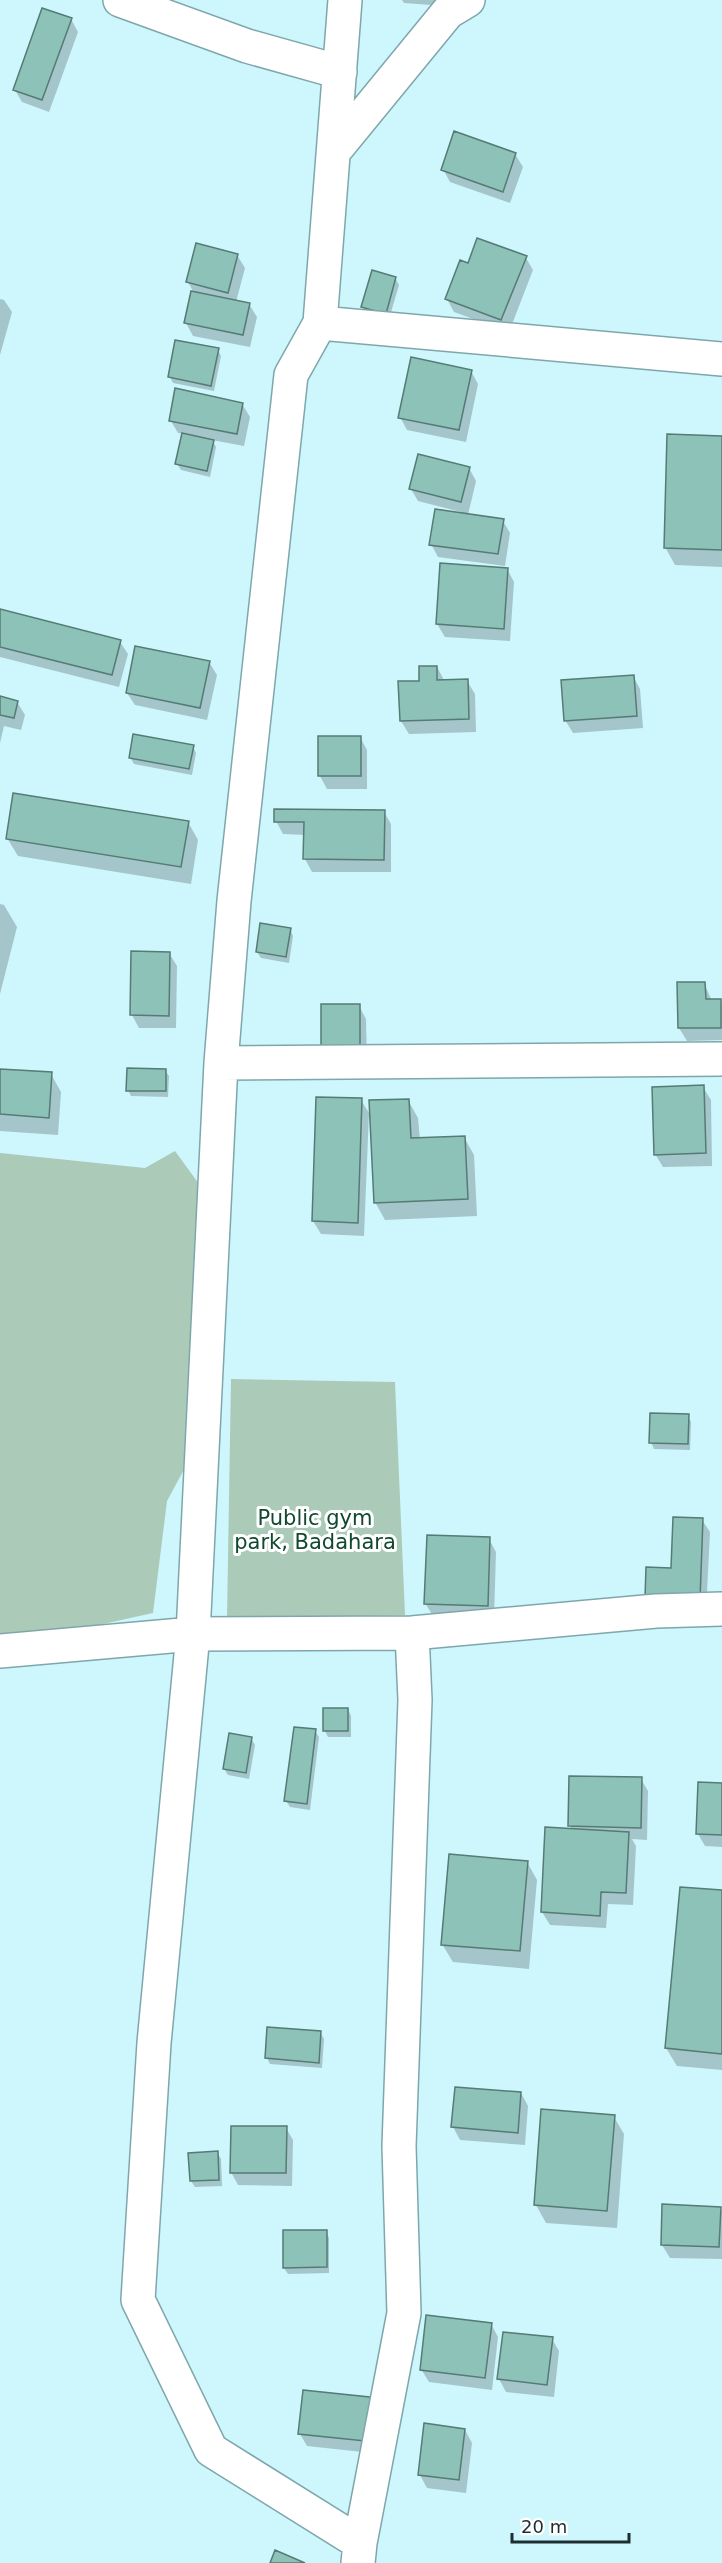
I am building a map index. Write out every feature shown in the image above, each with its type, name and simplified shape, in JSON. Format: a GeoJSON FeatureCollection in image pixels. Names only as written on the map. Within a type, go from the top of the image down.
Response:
{"type":"FeatureCollection","features":[{"type":"Feature","properties":{"kind":"street"},"geometry":{"type":"LineString","coordinates":[[120,0],[247,46],[340,72]]}},
{"type":"Feature","properties":{"kind":"street"},"geometry":{"type":"LineString","coordinates":[[345,0],[320,323],[291,375],[234,901],[221,1063],[193,1634],[154,2043],[138,2300],[211,2450],[359,2553],[404,2313],[399,2146],[415,1700],[412,1633]]}},
{"type":"Feature","properties":{"kind":"street"},"geometry":{"type":"LineString","coordinates":[[335,150],[448,12],[468,0]]}},
{"type":"Feature","properties":{"kind":"street"},"geometry":{"type":"LineString","coordinates":[[320,323],[722,359]]}},
{"type":"Feature","properties":{"kind":"street"},"geometry":{"type":"LineString","coordinates":[[221,1063],[722,1059]]}},
{"type":"Feature","properties":{"kind":"street"},"geometry":{"type":"LineString","coordinates":[[0,1651],[193,1634],[412,1633],[656,1611],[722,1609]]}},
{"type":"Feature","properties":{"kind":"green space"},"geometry":{"type":"Polygon","coordinates":[[[175,1151],[199,1184],[195,1449],[167,1501],[153,1613],[35,1639],[0,1641],[0,1153],[145,1168],[175,1151]]]}},
{"type":"Feature","properties":{"kind":"green space","name":"Public gym park, Badahara"},"geometry":{"type":"Polygon","coordinates":[[[231,1379],[395,1382],[405,1615],[227,1619],[231,1379]]]}},
{"type":"Feature","properties":{"kind":"building"},"geometry":{"type":"Polygon","coordinates":[[[42,8],[72,18],[42,100],[13,90],[42,8]]]}},
{"type":"Feature","properties":{"kind":"building"},"geometry":{"type":"Polygon","coordinates":[[[454,131],[516,153],[503,192],[441,170],[454,131]]]}},
{"type":"Feature","properties":{"kind":"building"},"geometry":{"type":"Polygon","coordinates":[[[477,238],[527,256],[501,320],[445,299],[460,260],[468,263],[477,238]]]}},
{"type":"Feature","properties":{"kind":"building"},"geometry":{"type":"Polygon","coordinates":[[[196,243],[238,254],[228,293],[186,282],[196,243]]]}},
{"type":"Feature","properties":{"kind":"building"},"geometry":{"type":"Polygon","coordinates":[[[372,270],[396,277],[386,314],[361,307],[372,270]]]}},
{"type":"Feature","properties":{"kind":"building"},"geometry":{"type":"Polygon","coordinates":[[[191,291],[250,303],[243,335],[184,323],[191,291]]]}},
{"type":"Feature","properties":{"kind":"building"},"geometry":{"type":"Polygon","coordinates":[[[175,340],[219,348],[211,386],[168,377],[175,340]]]}},
{"type":"Feature","properties":{"kind":"building"},"geometry":{"type":"Polygon","coordinates":[[[411,357],[472,370],[459,430],[398,418],[411,357]]]}},
{"type":"Feature","properties":{"kind":"building"},"geometry":{"type":"Polygon","coordinates":[[[175,388],[243,403],[237,434],[169,421],[175,388]]]}},
{"type":"Feature","properties":{"kind":"building"},"geometry":{"type":"Polygon","coordinates":[[[182,433],[214,440],[207,471],[175,464],[182,433]]]}},
{"type":"Feature","properties":{"kind":"building"},"geometry":{"type":"Polygon","coordinates":[[[667,434],[722,436],[722,550],[664,548],[667,434]]]}},
{"type":"Feature","properties":{"kind":"building"},"geometry":{"type":"Polygon","coordinates":[[[418,454],[470,467],[461,502],[409,489],[418,454]]]}},
{"type":"Feature","properties":{"kind":"building"},"geometry":{"type":"Polygon","coordinates":[[[435,509],[504,519],[498,554],[429,545],[435,509]]]}},
{"type":"Feature","properties":{"kind":"building"},"geometry":{"type":"Polygon","coordinates":[[[440,563],[508,568],[504,629],[436,624],[440,563]]]}},
{"type":"Feature","properties":{"kind":"building"},"geometry":{"type":"Polygon","coordinates":[[[0,609],[121,640],[112,675],[0,647],[0,609]]]}},
{"type":"Feature","properties":{"kind":"building"},"geometry":{"type":"Polygon","coordinates":[[[135,646],[210,661],[200,708],[126,693],[135,646]]]}},
{"type":"Feature","properties":{"kind":"building"},"geometry":{"type":"Polygon","coordinates":[[[419,666],[437,666],[437,680],[468,679],[469,719],[400,721],[398,681],[419,681],[419,666]]]}},
{"type":"Feature","properties":{"kind":"building"},"geometry":{"type":"Polygon","coordinates":[[[634,675],[637,716],[564,721],[561,680],[634,675]]]}},
{"type":"Feature","properties":{"kind":"building"},"geometry":{"type":"Polygon","coordinates":[[[0,696],[18,701],[14,718],[0,715],[0,696]]]}},
{"type":"Feature","properties":{"kind":"building"},"geometry":{"type":"Polygon","coordinates":[[[133,734],[194,745],[189,769],[129,758],[133,734]]]}},
{"type":"Feature","properties":{"kind":"building"},"geometry":{"type":"Polygon","coordinates":[[[318,736],[361,736],[361,776],[318,776],[318,736]]]}},
{"type":"Feature","properties":{"kind":"building"},"geometry":{"type":"Polygon","coordinates":[[[13,793],[189,821],[181,867],[6,839],[13,793]]]}},
{"type":"Feature","properties":{"kind":"building"},"geometry":{"type":"Polygon","coordinates":[[[274,809],[385,810],[384,860],[303,859],[304,822],[274,822],[274,809]]]}},
{"type":"Feature","properties":{"kind":"building"},"geometry":{"type":"Polygon","coordinates":[[[260,923],[291,928],[286,957],[256,952],[260,923]]]}},
{"type":"Feature","properties":{"kind":"building"},"geometry":{"type":"Polygon","coordinates":[[[131,951],[170,952],[169,1016],[130,1015],[131,951]]]}},
{"type":"Feature","properties":{"kind":"building"},"geometry":{"type":"Polygon","coordinates":[[[677,982],[705,982],[706,999],[721,999],[721,1028],[678,1028],[677,982]]]}},
{"type":"Feature","properties":{"kind":"building"},"geometry":{"type":"Polygon","coordinates":[[[321,1004],[360,1004],[360,1054],[321,1054],[321,1004]]]}},
{"type":"Feature","properties":{"kind":"building"},"geometry":{"type":"Polygon","coordinates":[[[127,1068],[166,1069],[166,1091],[126,1091],[127,1068]]]}},
{"type":"Feature","properties":{"kind":"building"},"geometry":{"type":"Polygon","coordinates":[[[0,1069],[52,1072],[49,1118],[0,1114],[0,1069]]]}},
{"type":"Feature","properties":{"kind":"building"},"geometry":{"type":"Polygon","coordinates":[[[704,1085],[706,1153],[654,1155],[652,1087],[704,1085]]]}},
{"type":"Feature","properties":{"kind":"building"},"geometry":{"type":"Polygon","coordinates":[[[316,1097],[362,1098],[358,1223],[312,1221],[316,1097]]]}},
{"type":"Feature","properties":{"kind":"building"},"geometry":{"type":"Polygon","coordinates":[[[409,1099],[411,1138],[465,1136],[468,1199],[374,1203],[369,1100],[409,1099]]]}},
{"type":"Feature","properties":{"kind":"building"},"geometry":{"type":"Polygon","coordinates":[[[650,1413],[689,1414],[688,1444],[649,1443],[650,1413]]]}},
{"type":"Feature","properties":{"kind":"building"},"geometry":{"type":"Polygon","coordinates":[[[673,1517],[703,1518],[700,1600],[645,1598],[646,1567],[671,1568],[673,1517]]]}},
{"type":"Feature","properties":{"kind":"building"},"geometry":{"type":"Polygon","coordinates":[[[427,1535],[490,1537],[488,1606],[424,1604],[427,1535]]]}},
{"type":"Feature","properties":{"kind":"building"},"geometry":{"type":"Polygon","coordinates":[[[323,1708],[348,1708],[348,1731],[323,1731],[323,1708]]]}},
{"type":"Feature","properties":{"kind":"building"},"geometry":{"type":"Polygon","coordinates":[[[294,1727],[316,1729],[307,1804],[284,1801],[294,1727]]]}},
{"type":"Feature","properties":{"kind":"building"},"geometry":{"type":"Polygon","coordinates":[[[229,1733],[252,1737],[246,1773],[223,1769],[229,1733]]]}},
{"type":"Feature","properties":{"kind":"building"},"geometry":{"type":"Polygon","coordinates":[[[569,1776],[642,1777],[641,1828],[568,1826],[569,1776]]]}},
{"type":"Feature","properties":{"kind":"building"},"geometry":{"type":"Polygon","coordinates":[[[698,1782],[722,1783],[722,1835],[696,1834],[698,1782]]]}},
{"type":"Feature","properties":{"kind":"building"},"geometry":{"type":"Polygon","coordinates":[[[545,1827],[629,1832],[626,1893],[601,1892],[600,1916],[541,1912],[545,1827]]]}},
{"type":"Feature","properties":{"kind":"building"},"geometry":{"type":"Polygon","coordinates":[[[449,1854],[528,1861],[520,1951],[441,1945],[449,1854]]]}},
{"type":"Feature","properties":{"kind":"building"},"geometry":{"type":"Polygon","coordinates":[[[680,1887],[722,1890],[722,2054],[665,2048],[680,1887]]]}},
{"type":"Feature","properties":{"kind":"building"},"geometry":{"type":"Polygon","coordinates":[[[267,2027],[321,2031],[319,2063],[265,2058],[267,2027]]]}},
{"type":"Feature","properties":{"kind":"building"},"geometry":{"type":"Polygon","coordinates":[[[455,2087],[521,2092],[518,2133],[451,2127],[455,2087]]]}},
{"type":"Feature","properties":{"kind":"building"},"geometry":{"type":"Polygon","coordinates":[[[541,2109],[615,2115],[607,2211],[534,2205],[541,2109]]]}},
{"type":"Feature","properties":{"kind":"building"},"geometry":{"type":"Polygon","coordinates":[[[231,2126],[287,2126],[286,2173],[230,2173],[231,2126]]]}},
{"type":"Feature","properties":{"kind":"building"},"geometry":{"type":"Polygon","coordinates":[[[218,2151],[219,2180],[190,2181],[188,2153],[218,2151]]]}},
{"type":"Feature","properties":{"kind":"building"},"geometry":{"type":"Polygon","coordinates":[[[662,2204],[721,2207],[719,2247],[661,2245],[662,2204]]]}},
{"type":"Feature","properties":{"kind":"building"},"geometry":{"type":"Polygon","coordinates":[[[283,2230],[327,2230],[327,2267],[283,2268],[283,2230]]]}},
{"type":"Feature","properties":{"kind":"building"},"geometry":{"type":"Polygon","coordinates":[[[426,2315],[492,2323],[485,2378],[420,2370],[426,2315]]]}},
{"type":"Feature","properties":{"kind":"building"},"geometry":{"type":"Polygon","coordinates":[[[503,2332],[553,2337],[547,2385],[497,2379],[503,2332]]]}},
{"type":"Feature","properties":{"kind":"building"},"geometry":{"type":"Polygon","coordinates":[[[303,2390],[379,2398],[375,2442],[298,2434],[303,2390]]]}},
{"type":"Feature","properties":{"kind":"building"},"geometry":{"type":"Polygon","coordinates":[[[424,2423],[465,2429],[459,2480],[418,2475],[424,2423]]]}},
{"type":"Feature","properties":{"kind":"building"},"geometry":{"type":"Polygon","coordinates":[[[275,2550],[305,2563],[270,2563],[275,2550]]]}}]}
